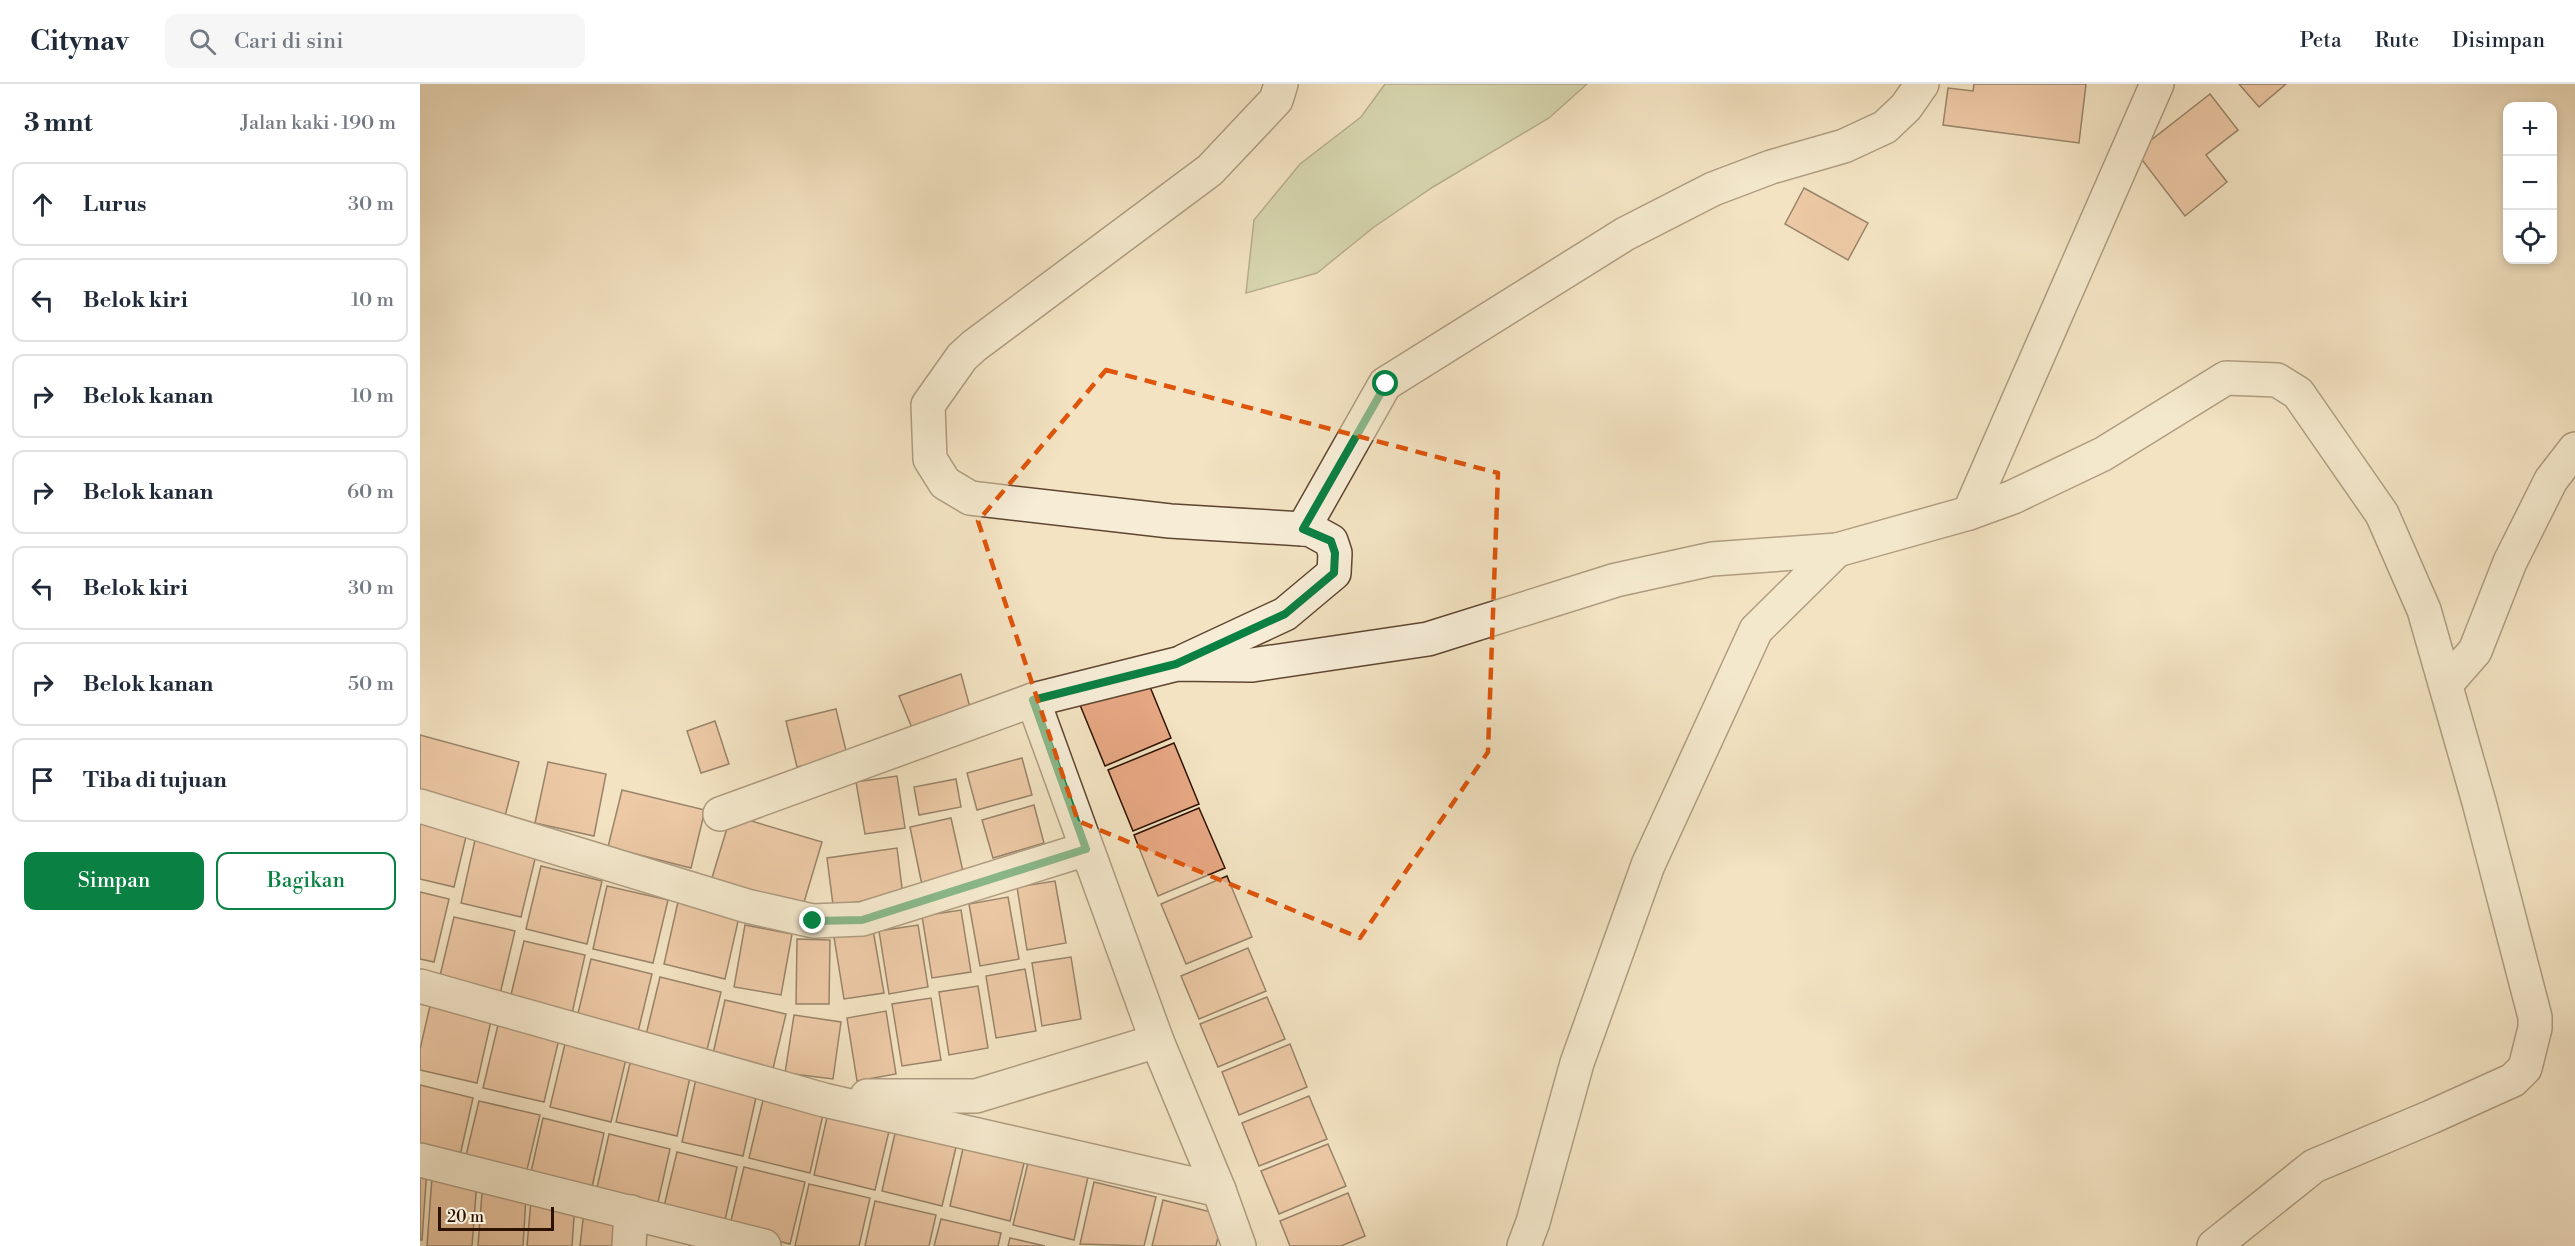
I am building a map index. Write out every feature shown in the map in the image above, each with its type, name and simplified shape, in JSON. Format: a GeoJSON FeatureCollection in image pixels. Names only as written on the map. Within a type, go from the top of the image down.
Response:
{"type":"FeatureCollection","features":[{"type":"Feature","properties":{"kind":"street"},"geometry":{"type":"LineString","coordinates":[[720,814],[1033,700],[1176,664],[1285,614],[1334,573],[1335,553],[1331,541],[1303,529],[1170,521],[970,498],[945,483],[930,459],[928,405],[962,357],[1210,170],[1276,100],[1281,84]]}},
{"type":"Feature","properties":{"kind":"street"},"geometry":{"type":"LineString","coordinates":[[1303,529],[1386,384],[1625,234],[1713,189],[1771,168],[1844,146],[1885,127],[1906,107],[1922,84]]}},
{"type":"Feature","properties":{"kind":"street"},"geometry":{"type":"LineString","coordinates":[[1969,513],[2157,84]]}},
{"type":"Feature","properties":{"kind":"street"},"geometry":{"type":"LineString","coordinates":[[1176,664],[1252,665],[1428,639],[1626,577],[1712,559],[1838,550],[1969,513],[2013,497],[2103,454],[2226,378],[2277,380],[2298,393],[2382,514],[2424,610],[2535,1017],[2525,1068],[2513,1080],[2314,1166],[2214,1246]]}},
{"type":"Feature","properties":{"kind":"street"},"geometry":{"type":"LineString","coordinates":[[2446,684],[2475,651],[2510,562],[2551,480],[2575,449]]}},
{"type":"Feature","properties":{"kind":"street"},"geometry":{"type":"LineString","coordinates":[[1524,1246],[1533,1222],[1577,1063],[1648,866],[1756,630],[1838,550]]}},
{"type":"Feature","properties":{"kind":"street"},"geometry":{"type":"LineString","coordinates":[[1033,700],[1157,1041],[1219,1190],[1239,1246]]}},
{"type":"Feature","properties":{"kind":"street"},"geometry":{"type":"LineString","coordinates":[[420,806],[747,906],[813,921],[862,920],[1086,849]]}},
{"type":"Feature","properties":{"kind":"street"},"geometry":{"type":"LineString","coordinates":[[420,986],[824,1100],[1219,1190]]}},
{"type":"Feature","properties":{"kind":"street"},"geometry":{"type":"LineString","coordinates":[[824,1100],[847,1096],[976,1096],[1157,1041]]}},
{"type":"Feature","properties":{"kind":"street"},"geometry":{"type":"LineString","coordinates":[[420,1161],[760,1245]]}},
{"type":"Feature","properties":{"kind":"street"},"geometry":{"type":"LineString","coordinates":[[629,1246],[631,1212]]}},
{"type":"Feature","properties":{"kind":"highlighted area"},"geometry":{"type":"Polygon","coordinates":[[[1106,370],[1498,473],[1488,752],[1360,938],[1078,821],[978,521],[1106,370]]]}},
{"type":"Feature","properties":{"kind":"green space"},"geometry":{"type":"Polygon","coordinates":[[[1385,84],[1587,84],[1549,118],[1433,187],[1374,227],[1317,273],[1246,293],[1254,220],[1300,164],[1361,117],[1385,84]]]}},
{"type":"Feature","properties":{"kind":"building"},"geometry":{"type":"Polygon","coordinates":[[[1974,84],[2086,84],[2079,143],[1943,125],[1948,88],[1973,91],[1974,84]]]}},
{"type":"Feature","properties":{"kind":"building"},"geometry":{"type":"Polygon","coordinates":[[[2239,84],[2286,84],[2259,107],[2239,84]]]}},
{"type":"Feature","properties":{"kind":"building"},"geometry":{"type":"Polygon","coordinates":[[[2210,94],[2238,130],[2206,155],[2227,182],[2185,216],[2136,152],[2210,94]]]}},
{"type":"Feature","properties":{"kind":"building"},"geometry":{"type":"Polygon","coordinates":[[[1804,188],[1868,223],[1848,260],[1785,224],[1804,188]]]}},
{"type":"Feature","properties":{"kind":"building"},"geometry":{"type":"Polygon","coordinates":[[[961,674],[972,715],[914,733],[899,696],[961,674]]]}},
{"type":"Feature","properties":{"kind":"building"},"geometry":{"type":"Polygon","coordinates":[[[1146,677],[1171,738],[1105,766],[1080,705],[1146,677]]]}},
{"type":"Feature","properties":{"kind":"building"},"geometry":{"type":"Polygon","coordinates":[[[836,709],[847,755],[797,767],[786,721],[836,709]]]}},
{"type":"Feature","properties":{"kind":"building"},"geometry":{"type":"Polygon","coordinates":[[[715,721],[729,764],[701,773],[687,731],[715,721]]]}},
{"type":"Feature","properties":{"kind":"building"},"geometry":{"type":"Polygon","coordinates":[[[420,735],[519,762],[505,816],[420,793],[420,735]]]}},
{"type":"Feature","properties":{"kind":"building"},"geometry":{"type":"Polygon","coordinates":[[[1174,743],[1199,804],[1133,831],[1108,770],[1174,743]]]}},
{"type":"Feature","properties":{"kind":"building"},"geometry":{"type":"Polygon","coordinates":[[[1022,758],[1032,795],[977,810],[967,773],[1022,758]]]}},
{"type":"Feature","properties":{"kind":"building"},"geometry":{"type":"Polygon","coordinates":[[[548,762],[606,774],[594,836],[535,823],[548,762]]]}},
{"type":"Feature","properties":{"kind":"building"},"geometry":{"type":"Polygon","coordinates":[[[897,776],[905,828],[865,834],[856,782],[897,776]]]}},
{"type":"Feature","properties":{"kind":"building"},"geometry":{"type":"Polygon","coordinates":[[[956,779],[961,807],[919,815],[914,787],[956,779]]]}},
{"type":"Feature","properties":{"kind":"building"},"geometry":{"type":"Polygon","coordinates":[[[622,790],[705,810],[691,868],[608,847],[622,790]]]}},
{"type":"Feature","properties":{"kind":"building"},"geometry":{"type":"Polygon","coordinates":[[[1034,805],[1044,843],[993,858],[982,820],[1034,805]]]}},
{"type":"Feature","properties":{"kind":"building"},"geometry":{"type":"Polygon","coordinates":[[[1199,808],[1225,868],[1158,896],[1134,835],[1199,808]]]}},
{"type":"Feature","properties":{"kind":"building"},"geometry":{"type":"Polygon","coordinates":[[[420,812],[469,824],[454,887],[420,879],[420,812]]]}},
{"type":"Feature","properties":{"kind":"building"},"geometry":{"type":"Polygon","coordinates":[[[731,815],[822,842],[802,909],[711,881],[731,815]]]}},
{"type":"Feature","properties":{"kind":"building"},"geometry":{"type":"Polygon","coordinates":[[[951,818],[964,876],[922,885],[910,827],[951,818]]]}},
{"type":"Feature","properties":{"kind":"building"},"geometry":{"type":"Polygon","coordinates":[[[475,840],[536,855],[521,917],[461,903],[475,840]]]}},
{"type":"Feature","properties":{"kind":"building"},"geometry":{"type":"Polygon","coordinates":[[[897,848],[903,896],[833,905],[827,858],[897,848]]]}},
{"type":"Feature","properties":{"kind":"building"},"geometry":{"type":"Polygon","coordinates":[[[541,866],[602,881],[587,944],[526,929],[541,866]]]}},
{"type":"Feature","properties":{"kind":"building"},"geometry":{"type":"Polygon","coordinates":[[[1227,876],[1252,937],[1186,964],[1161,904],[1227,876]]]}},
{"type":"Feature","properties":{"kind":"building"},"geometry":{"type":"Polygon","coordinates":[[[1055,881],[1066,943],[1027,950],[1017,887],[1055,881]]]}},
{"type":"Feature","properties":{"kind":"building"},"geometry":{"type":"Polygon","coordinates":[[[607,886],[668,900],[653,963],[593,949],[607,886]]]}},
{"type":"Feature","properties":{"kind":"building"},"geometry":{"type":"Polygon","coordinates":[[[420,892],[449,899],[434,962],[420,959],[420,892]]]}},
{"type":"Feature","properties":{"kind":"building"},"geometry":{"type":"Polygon","coordinates":[[[1008,897],[1019,959],[980,966],[969,904],[1008,897]]]}},
{"type":"Feature","properties":{"kind":"building"},"geometry":{"type":"Polygon","coordinates":[[[678,902],[739,917],[725,979],[664,964],[678,902]]]}},
{"type":"Feature","properties":{"kind":"building"},"geometry":{"type":"Polygon","coordinates":[[[961,910],[971,972],[932,978],[922,916],[961,910]]]}},
{"type":"Feature","properties":{"kind":"building"},"geometry":{"type":"Polygon","coordinates":[[[454,917],[515,931],[500,994],[439,980],[454,917]]]}},
{"type":"Feature","properties":{"kind":"building"},"geometry":{"type":"Polygon","coordinates":[[[745,925],[792,934],[781,995],[734,987],[745,925]]]}},
{"type":"Feature","properties":{"kind":"building"},"geometry":{"type":"Polygon","coordinates":[[[918,925],[928,987],[889,994],[879,931],[918,925]]]}},
{"type":"Feature","properties":{"kind":"building"},"geometry":{"type":"Polygon","coordinates":[[[873,930],[884,993],[844,999],[834,937],[873,930]]]}},
{"type":"Feature","properties":{"kind":"building"},"geometry":{"type":"Polygon","coordinates":[[[797,939],[830,940],[829,1004],[796,1004],[797,939]]]}},
{"type":"Feature","properties":{"kind":"building"},"geometry":{"type":"Polygon","coordinates":[[[524,941],[585,955],[571,1018],[509,1003],[524,941]]]}},
{"type":"Feature","properties":{"kind":"building"},"geometry":{"type":"Polygon","coordinates":[[[1248,948],[1266,991],[1199,1019],[1181,976],[1248,948]]]}},
{"type":"Feature","properties":{"kind":"building"},"geometry":{"type":"Polygon","coordinates":[[[1071,957],[1081,1019],[1042,1026],[1032,963],[1071,957]]]}},
{"type":"Feature","properties":{"kind":"building"},"geometry":{"type":"Polygon","coordinates":[[[591,959],[652,974],[637,1036],[576,1022],[591,959]]]}},
{"type":"Feature","properties":{"kind":"building"},"geometry":{"type":"Polygon","coordinates":[[[1025,969],[1036,1031],[996,1038],[986,976],[1025,969]]]}},
{"type":"Feature","properties":{"kind":"building"},"geometry":{"type":"Polygon","coordinates":[[[660,977],[721,992],[706,1054],[645,1039],[660,977]]]}},
{"type":"Feature","properties":{"kind":"building"},"geometry":{"type":"Polygon","coordinates":[[[978,986],[988,1048],[949,1055],[939,992],[978,986]]]}},
{"type":"Feature","properties":{"kind":"building"},"geometry":{"type":"Polygon","coordinates":[[[1267,997],[1285,1039],[1218,1067],[1200,1024],[1267,997]]]}},
{"type":"Feature","properties":{"kind":"building"},"geometry":{"type":"Polygon","coordinates":[[[931,998],[941,1060],[902,1066],[892,1004],[931,998]]]}},
{"type":"Feature","properties":{"kind":"building"},"geometry":{"type":"Polygon","coordinates":[[[725,1000],[786,1014],[771,1077],[711,1063],[725,1000]]]}},
{"type":"Feature","properties":{"kind":"building"},"geometry":{"type":"Polygon","coordinates":[[[430,1006],[491,1021],[477,1083],[420,1070],[420,1049],[430,1006]]]}},
{"type":"Feature","properties":{"kind":"building"},"geometry":{"type":"Polygon","coordinates":[[[886,1011],[896,1074],[857,1081],[847,1018],[886,1011]]]}},
{"type":"Feature","properties":{"kind":"building"},"geometry":{"type":"Polygon","coordinates":[[[794,1015],[841,1022],[833,1079],[785,1073],[794,1015]]]}},
{"type":"Feature","properties":{"kind":"building"},"geometry":{"type":"Polygon","coordinates":[[[498,1025],[559,1039],[544,1102],[483,1088],[498,1025]]]}},
{"type":"Feature","properties":{"kind":"building"},"geometry":{"type":"Polygon","coordinates":[[[565,1044],[626,1059],[611,1122],[550,1107],[565,1044]]]}},
{"type":"Feature","properties":{"kind":"building"},"geometry":{"type":"Polygon","coordinates":[[[1290,1044],[1307,1087],[1239,1115],[1222,1072],[1290,1044]]]}},
{"type":"Feature","properties":{"kind":"building"},"geometry":{"type":"Polygon","coordinates":[[[631,1059],[691,1073],[677,1136],[616,1122],[631,1059]]]}},
{"type":"Feature","properties":{"kind":"building"},"geometry":{"type":"Polygon","coordinates":[[[696,1079],[757,1093],[743,1156],[682,1142],[696,1079]]]}},
{"type":"Feature","properties":{"kind":"building"},"geometry":{"type":"Polygon","coordinates":[[[420,1085],[473,1098],[459,1160],[420,1151],[420,1085]]]}},
{"type":"Feature","properties":{"kind":"building"},"geometry":{"type":"Polygon","coordinates":[[[764,1096],[824,1110],[810,1173],[749,1158],[764,1096]]]}},
{"type":"Feature","properties":{"kind":"building"},"geometry":{"type":"Polygon","coordinates":[[[1309,1096],[1327,1139],[1259,1166],[1242,1123],[1309,1096]]]}},
{"type":"Feature","properties":{"kind":"building"},"geometry":{"type":"Polygon","coordinates":[[[479,1101],[540,1115],[525,1178],[464,1164],[479,1101]]]}},
{"type":"Feature","properties":{"kind":"building"},"geometry":{"type":"Polygon","coordinates":[[[828,1113],[890,1127],[875,1190],[814,1175],[828,1113]]]}},
{"type":"Feature","properties":{"kind":"building"},"geometry":{"type":"Polygon","coordinates":[[[543,1118],[604,1133],[590,1196],[529,1181],[543,1118]]]}},
{"type":"Feature","properties":{"kind":"building"},"geometry":{"type":"Polygon","coordinates":[[[896,1129],[957,1143],[942,1206],[882,1191],[896,1129]]]}},
{"type":"Feature","properties":{"kind":"building"},"geometry":{"type":"Polygon","coordinates":[[[609,1134],[670,1149],[656,1211],[595,1197],[609,1134]]]}},
{"type":"Feature","properties":{"kind":"building"},"geometry":{"type":"Polygon","coordinates":[[[964,1144],[1025,1159],[1010,1221],[950,1206],[964,1144]]]}},
{"type":"Feature","properties":{"kind":"building"},"geometry":{"type":"Polygon","coordinates":[[[1328,1144],[1346,1186],[1279,1214],[1261,1171],[1328,1144]]]}},
{"type":"Feature","properties":{"kind":"building"},"geometry":{"type":"Polygon","coordinates":[[[677,1152],[737,1167],[723,1229],[662,1215],[677,1152]]]}},
{"type":"Feature","properties":{"kind":"building"},"geometry":{"type":"Polygon","coordinates":[[[1028,1163],[1088,1177],[1074,1240],[1013,1225],[1028,1163]]]}},
{"type":"Feature","properties":{"kind":"building"},"geometry":{"type":"Polygon","coordinates":[[[420,1167],[427,1168],[422,1240],[420,1240],[420,1167]]]}},
{"type":"Feature","properties":{"kind":"building"},"geometry":{"type":"Polygon","coordinates":[[[744,1167],[805,1182],[790,1244],[729,1229],[744,1167]]]}},
{"type":"Feature","properties":{"kind":"building"},"geometry":{"type":"Polygon","coordinates":[[[432,1177],[477,1181],[472,1246],[427,1246],[432,1177]]]}},
{"type":"Feature","properties":{"kind":"building"},"geometry":{"type":"Polygon","coordinates":[[[1094,1182],[1156,1197],[1144,1246],[1080,1244],[1094,1182]]]}},
{"type":"Feature","properties":{"kind":"building"},"geometry":{"type":"Polygon","coordinates":[[[809,1184],[870,1198],[859,1246],[795,1246],[809,1184]]]}},
{"type":"Feature","properties":{"kind":"building"},"geometry":{"type":"Polygon","coordinates":[[[482,1193],[526,1197],[523,1246],[478,1246],[482,1193]]]}},
{"type":"Feature","properties":{"kind":"building"},"geometry":{"type":"Polygon","coordinates":[[[1348,1193],[1365,1236],[1341,1246],[1290,1246],[1280,1221],[1348,1193]]]}},
{"type":"Feature","properties":{"kind":"building"},"geometry":{"type":"Polygon","coordinates":[[[531,1200],[575,1203],[572,1246],[527,1246],[531,1200]]]}},
{"type":"Feature","properties":{"kind":"building"},"geometry":{"type":"Polygon","coordinates":[[[1163,1200],[1223,1215],[1216,1246],[1152,1246],[1163,1200]]]}},
{"type":"Feature","properties":{"kind":"building"},"geometry":{"type":"Polygon","coordinates":[[[875,1201],[936,1215],[929,1246],[865,1246],[875,1201]]]}},
{"type":"Feature","properties":{"kind":"building"},"geometry":{"type":"Polygon","coordinates":[[[584,1211],[621,1214],[618,1246],[580,1246],[584,1211]]]}},
{"type":"Feature","properties":{"kind":"building"},"geometry":{"type":"Polygon","coordinates":[[[941,1219],[1001,1233],[998,1246],[934,1246],[941,1219]]]}},
{"type":"Feature","properties":{"kind":"building"},"geometry":{"type":"Polygon","coordinates":[[[1010,1238],[1045,1246],[1008,1246],[1010,1238]]]}},
{"type":"Feature","properties":{"kind":"route"},"geometry":{"type":"LineString","coordinates":[[813,921],[862,920],[1086,849],[1033,700],[1176,664],[1285,614],[1334,573],[1335,553],[1331,541],[1303,529],[1386,384]]}}]}
